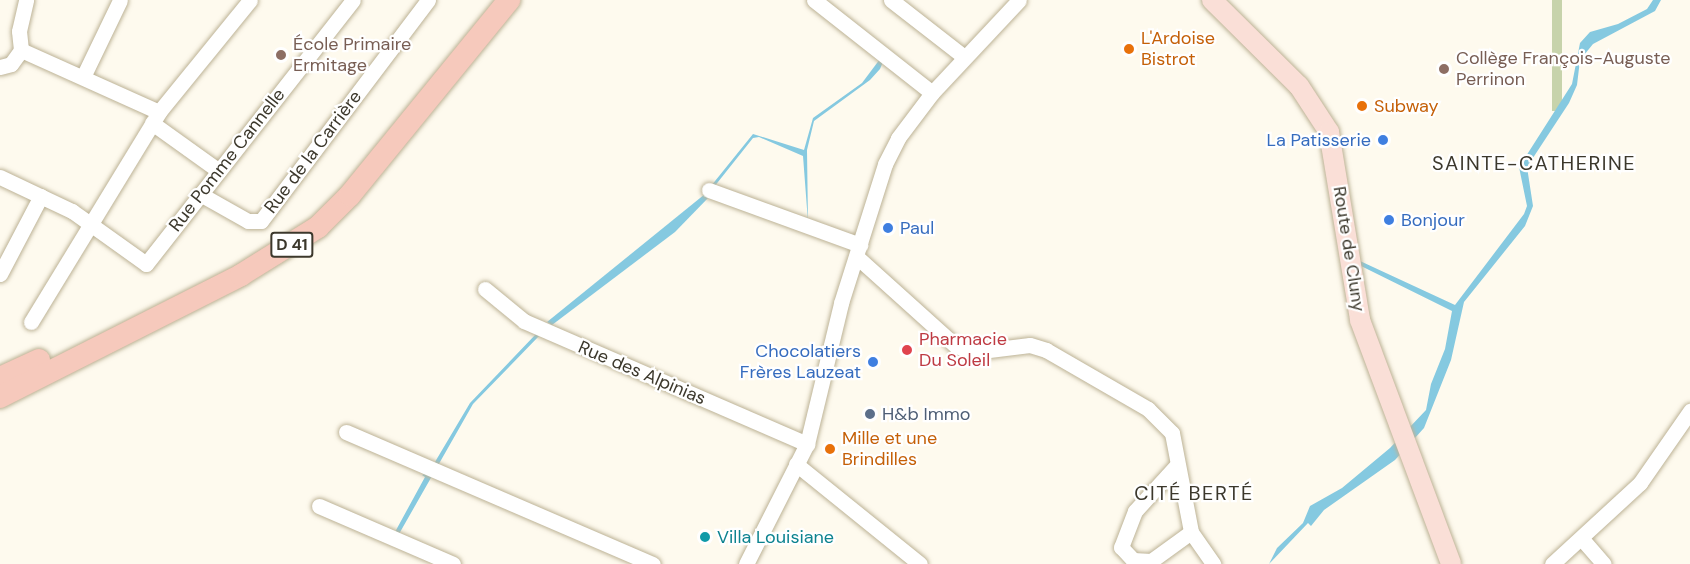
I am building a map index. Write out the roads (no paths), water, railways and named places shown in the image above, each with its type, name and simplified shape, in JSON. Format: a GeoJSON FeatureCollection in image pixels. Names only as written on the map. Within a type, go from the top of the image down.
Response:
{"type":"FeatureCollection","features":[{"type":"Feature","properties":{"kind":"highway","name":"D 41"},"geometry":{"type":"LineString","coordinates":[[0,378],[264,248],[309,218],[339,188],[491,0]]}},
{"type":"Feature","properties":{"kind":"highway","name":"D 41"},"geometry":{"type":"LineString","coordinates":[[0,397],[241,275],[318,227],[350,195],[508,0]]}},
{"type":"Feature","properties":{"kind":"main road","name":"Route de Cluny"},"geometry":{"type":"LineString","coordinates":[[1212,0],[1299,86],[1329,132],[1349,273],[1360,320],[1452,564]]}},
{"type":"Feature","properties":{"kind":"street"},"geometry":{"type":"LineString","coordinates":[[0,67],[11,64],[21,50],[19,31],[26,0]]}},
{"type":"Feature","properties":{"kind":"street"},"geometry":{"type":"LineString","coordinates":[[82,77],[120,0]]}},
{"type":"Feature","properties":{"kind":"street"},"geometry":{"type":"LineString","coordinates":[[31,322],[89,222],[155,117],[250,0]]}},
{"type":"Feature","properties":{"kind":"street","name":"Rue Pomme Cannelle"},"geometry":{"type":"LineString","coordinates":[[89,222],[146,264],[353,0]]}},
{"type":"Feature","properties":{"kind":"street","name":"Rue de la Carrière"},"geometry":{"type":"LineString","coordinates":[[200,194],[248,221],[261,221],[428,0]]}},
{"type":"Feature","properties":{"kind":"street"},"geometry":{"type":"LineString","coordinates":[[814,0],[932,93]]}},
{"type":"Feature","properties":{"kind":"street"},"geometry":{"type":"LineString","coordinates":[[891,0],[954,49]]}},
{"type":"Feature","properties":{"kind":"street"},"geometry":{"type":"LineString","coordinates":[[746,564],[807,444],[825,364],[885,164],[898,138],[932,93],[954,49],[1019,0]]}},
{"type":"Feature","properties":{"kind":"street"},"geometry":{"type":"LineString","coordinates":[[21,50],[82,77],[155,117],[219,171]]}},
{"type":"Feature","properties":{"kind":"street"},"geometry":{"type":"LineString","coordinates":[[0,177],[89,222]]}},
{"type":"Feature","properties":{"kind":"street"},"geometry":{"type":"LineString","coordinates":[[709,190],[858,251],[956,346],[973,352],[1030,345],[1046,350],[1148,409],[1172,433],[1176,466],[1191,532],[1213,564]]}},
{"type":"Feature","properties":{"kind":"street"},"geometry":{"type":"LineString","coordinates":[[0,274],[41,196]]}},
{"type":"Feature","properties":{"kind":"street","name":"Rue des Alpinias"},"geometry":{"type":"LineString","coordinates":[[485,289],[524,321],[807,444]]}},
{"type":"Feature","properties":{"kind":"street"},"geometry":{"type":"LineString","coordinates":[[1552,564],[1640,483],[1690,411]]}},
{"type":"Feature","properties":{"kind":"street"},"geometry":{"type":"LineString","coordinates":[[346,432],[653,564]]}},
{"type":"Feature","properties":{"kind":"street"},"geometry":{"type":"LineString","coordinates":[[796,464],[920,564]]}},
{"type":"Feature","properties":{"kind":"street"},"geometry":{"type":"LineString","coordinates":[[1176,466],[1135,511],[1121,547],[1133,560],[1151,561],[1191,532]]}},
{"type":"Feature","properties":{"kind":"street"},"geometry":{"type":"LineString","coordinates":[[319,506],[453,564]]}},
{"type":"Feature","properties":{"kind":"street"},"geometry":{"type":"LineString","coordinates":[[1582,538],[1604,564]]}},
{"type":"Feature","properties":{"kind":"water"},"geometry":{"type":"Polygon","coordinates":[[[1653,0],[1661,0],[1655,11],[1593,44],[1580,60],[1577,85],[1569,103],[1527,167],[1533,206],[1525,226],[1464,302],[1451,360],[1424,428],[1395,460],[1324,510],[1311,526],[1308,523],[1269,564],[1277,548],[1303,523],[1310,506],[1342,488],[1390,448],[1426,410],[1431,384],[1445,349],[1452,311],[1361,266],[1360,261],[1455,305],[1524,214],[1527,206],[1519,167],[1572,84],[1580,43],[1590,32],[1618,24],[1647,9],[1653,0]]]}},
{"type":"Feature","properties":{"kind":"water"},"geometry":{"type":"Polygon","coordinates":[[[880,59],[883,62],[880,69],[870,80],[814,121],[807,150],[808,222],[803,156],[759,137],[753,138],[714,187],[711,186],[753,134],[804,150],[813,118],[862,83],[880,59]]]}},
{"type":"Feature","properties":{"kind":"water"},"geometry":{"type":"Polygon","coordinates":[[[705,194],[710,196],[675,232],[552,325],[547,322],[705,194]]]}},
{"type":"Feature","properties":{"kind":"water"},"geometry":{"type":"Polygon","coordinates":[[[536,334],[540,335],[473,404],[399,534],[395,532],[425,477],[422,475],[429,472],[470,403],[536,334]]]}},
{"type":"Feature","properties":{"kind":"place","name":"L'Ardoise Bistrot"},"geometry":{"type":"Point","coordinates":[1129,49]}},
{"type":"Feature","properties":{"kind":"place","name":"École Primaire Ermitage"},"geometry":{"type":"Point","coordinates":[281,55]}},
{"type":"Feature","properties":{"kind":"place","name":"Collège François-Auguste Perrinon"},"geometry":{"type":"Point","coordinates":[1444,69]}},
{"type":"Feature","properties":{"kind":"place","name":"Subway"},"geometry":{"type":"Point","coordinates":[1362,106]}},
{"type":"Feature","properties":{"kind":"place","name":"La Patisserie"},"geometry":{"type":"Point","coordinates":[1383,140]}},
{"type":"Feature","properties":{"kind":"place","name":"Bonjour"},"geometry":{"type":"Point","coordinates":[1389,220]}},
{"type":"Feature","properties":{"kind":"place","name":"Paul"},"geometry":{"type":"Point","coordinates":[888,228]}},
{"type":"Feature","properties":{"kind":"place","name":"Pharmacie Du Soleil"},"geometry":{"type":"Point","coordinates":[907,350]}},
{"type":"Feature","properties":{"kind":"place","name":"Chocolatiers Frères Lauzeat"},"geometry":{"type":"Point","coordinates":[873,362]}},
{"type":"Feature","properties":{"kind":"place","name":"H&b Immo"},"geometry":{"type":"Point","coordinates":[870,414]}},
{"type":"Feature","properties":{"kind":"place","name":"Mille et une Brindilles"},"geometry":{"type":"Point","coordinates":[830,449]}},
{"type":"Feature","properties":{"kind":"place","name":"Villa Louisiane"},"geometry":{"type":"Point","coordinates":[705,537]}},
{"type":"Feature","properties":{"kind":"district","name":"SAINTE-CATHERINE"},"geometry":{"type":"Point","coordinates":[1534,163]}},
{"type":"Feature","properties":{"kind":"district","name":"CITÉ BERTÉ"},"geometry":{"type":"Point","coordinates":[1194,493]}}]}
